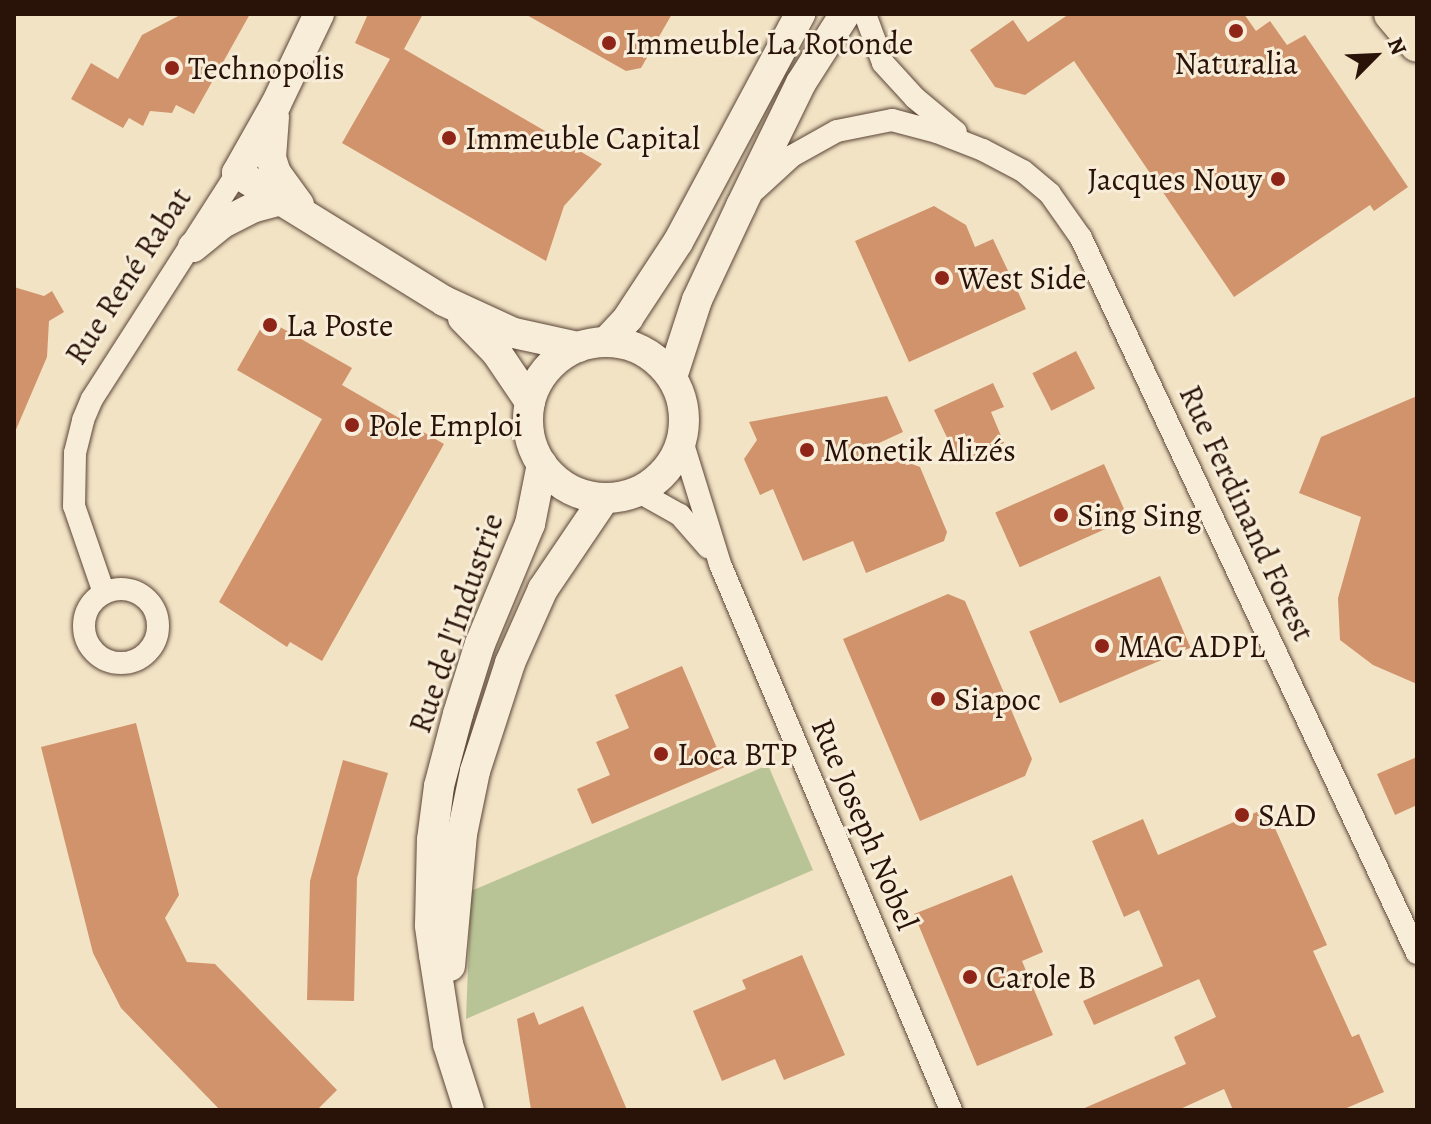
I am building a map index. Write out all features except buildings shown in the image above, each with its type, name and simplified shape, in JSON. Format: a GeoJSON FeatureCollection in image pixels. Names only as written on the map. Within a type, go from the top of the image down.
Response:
{"type":"FeatureCollection","features":[{"type":"Feature","properties":{"kind":"main road","name":"Rue René Rabat"},"geometry":{"type":"LineString","coordinates":[[237,173],[276,104],[319,14]]}},
{"type":"Feature","properties":{"kind":"main road"},"geometry":{"type":"LineString","coordinates":[[237,173],[444,301],[514,333],[592,344],[630,345],[646,353],[672,377],[684,410],[682,441],[674,461],[663,475],[639,492],[604,499],[583,496],[564,487],[542,464],[529,434],[530,402],[544,373],[559,357],[592,344],[628,318],[678,242],[800,14]]}},
{"type":"Feature","properties":{"kind":"main road"},"geometry":{"type":"LineString","coordinates":[[672,377],[697,300],[741,206],[801,83],[845,14]]}},
{"type":"Feature","properties":{"kind":"main road"},"geometry":{"type":"LineString","coordinates":[[1391,14],[1417,45]]}},
{"type":"Feature","properties":{"kind":"main road"},"geometry":{"type":"LineString","coordinates":[[276,104],[271,158],[276,173],[308,216]]}},
{"type":"Feature","properties":{"kind":"main road"},"geometry":{"type":"LineString","coordinates":[[193,247],[221,224],[255,207],[281,200]]}},
{"type":"Feature","properties":{"kind":"main road"},"geometry":{"type":"LineString","coordinates":[[444,301],[497,353],[530,402]]}},
{"type":"Feature","properties":{"kind":"main road","name":"Rue de l'Industrie"},"geometry":{"type":"LineString","coordinates":[[469,1110],[448,1044],[430,925],[432,840],[439,786],[480,644],[530,524],[542,464]]}},
{"type":"Feature","properties":{"kind":"main road","name":"Rue de l'Industrie"},"geometry":{"type":"LineString","coordinates":[[448,1044],[451,926],[462,834],[475,771],[510,663],[543,589],[604,499]]}},
{"type":"Feature","properties":{"kind":"street","name":"Rue Ferdinand Forest"},"geometry":{"type":"LineString","coordinates":[[865,14],[883,63],[915,98],[969,143]]}},
{"type":"Feature","properties":{"kind":"street","name":"Rue Ferdinand Forest"},"geometry":{"type":"LineString","coordinates":[[741,206],[770,173],[792,156],[837,131],[858,124],[901,122],[969,143],[1007,161],[1039,182],[1081,238],[1417,953]]}},
{"type":"Feature","properties":{"kind":"street","name":"Rue René Rabat"},"geometry":{"type":"LineString","coordinates":[[104,593],[74,506],[75,453],[83,420],[92,399],[193,247],[237,173]]}},
{"type":"Feature","properties":{"kind":"street","name":"Rue Joseph Nobel"},"geometry":{"type":"LineString","coordinates":[[682,441],[720,564],[951,1110]]}},
{"type":"Feature","properties":{"kind":"street","name":"Rue Joseph Nobel"},"geometry":{"type":"LineString","coordinates":[[639,492],[691,523],[720,564]]}},
{"type":"Feature","properties":{"kind":"green space"},"geometry":{"type":"Polygon","coordinates":[[[768,765],[813,870],[466,1019],[471,891],[768,765]]]}},
{"type":"Feature","properties":{"kind":"place","name":"Naturalia"},"geometry":{"type":"Point","coordinates":[1236,31]}},
{"type":"Feature","properties":{"kind":"place","name":"Immeuble La Rotonde"},"geometry":{"type":"Point","coordinates":[609,43]}},
{"type":"Feature","properties":{"kind":"place","name":"Technopolis"},"geometry":{"type":"Point","coordinates":[172,68]}},
{"type":"Feature","properties":{"kind":"place","name":"Immeuble Capital"},"geometry":{"type":"Point","coordinates":[449,138]}},
{"type":"Feature","properties":{"kind":"place","name":"Jacques Nouy"},"geometry":{"type":"Point","coordinates":[1278,179]}},
{"type":"Feature","properties":{"kind":"place","name":"West Side"},"geometry":{"type":"Point","coordinates":[942,278]}},
{"type":"Feature","properties":{"kind":"place","name":"La Poste"},"geometry":{"type":"Point","coordinates":[270,325]}},
{"type":"Feature","properties":{"kind":"place","name":"Pole Emploi"},"geometry":{"type":"Point","coordinates":[352,425]}},
{"type":"Feature","properties":{"kind":"place","name":"Monetik Alizés"},"geometry":{"type":"Point","coordinates":[807,450]}},
{"type":"Feature","properties":{"kind":"place","name":"Sing Sing"},"geometry":{"type":"Point","coordinates":[1061,515]}},
{"type":"Feature","properties":{"kind":"place","name":"MAC ADPL"},"geometry":{"type":"Point","coordinates":[1102,646]}},
{"type":"Feature","properties":{"kind":"place","name":"Siapoc"},"geometry":{"type":"Point","coordinates":[938,699]}},
{"type":"Feature","properties":{"kind":"place","name":"Loca BTP"},"geometry":{"type":"Point","coordinates":[661,754]}},
{"type":"Feature","properties":{"kind":"place","name":"SAD"},"geometry":{"type":"Point","coordinates":[1242,815]}},
{"type":"Feature","properties":{"kind":"place","name":"Carole B"},"geometry":{"type":"Point","coordinates":[970,977]}}]}
